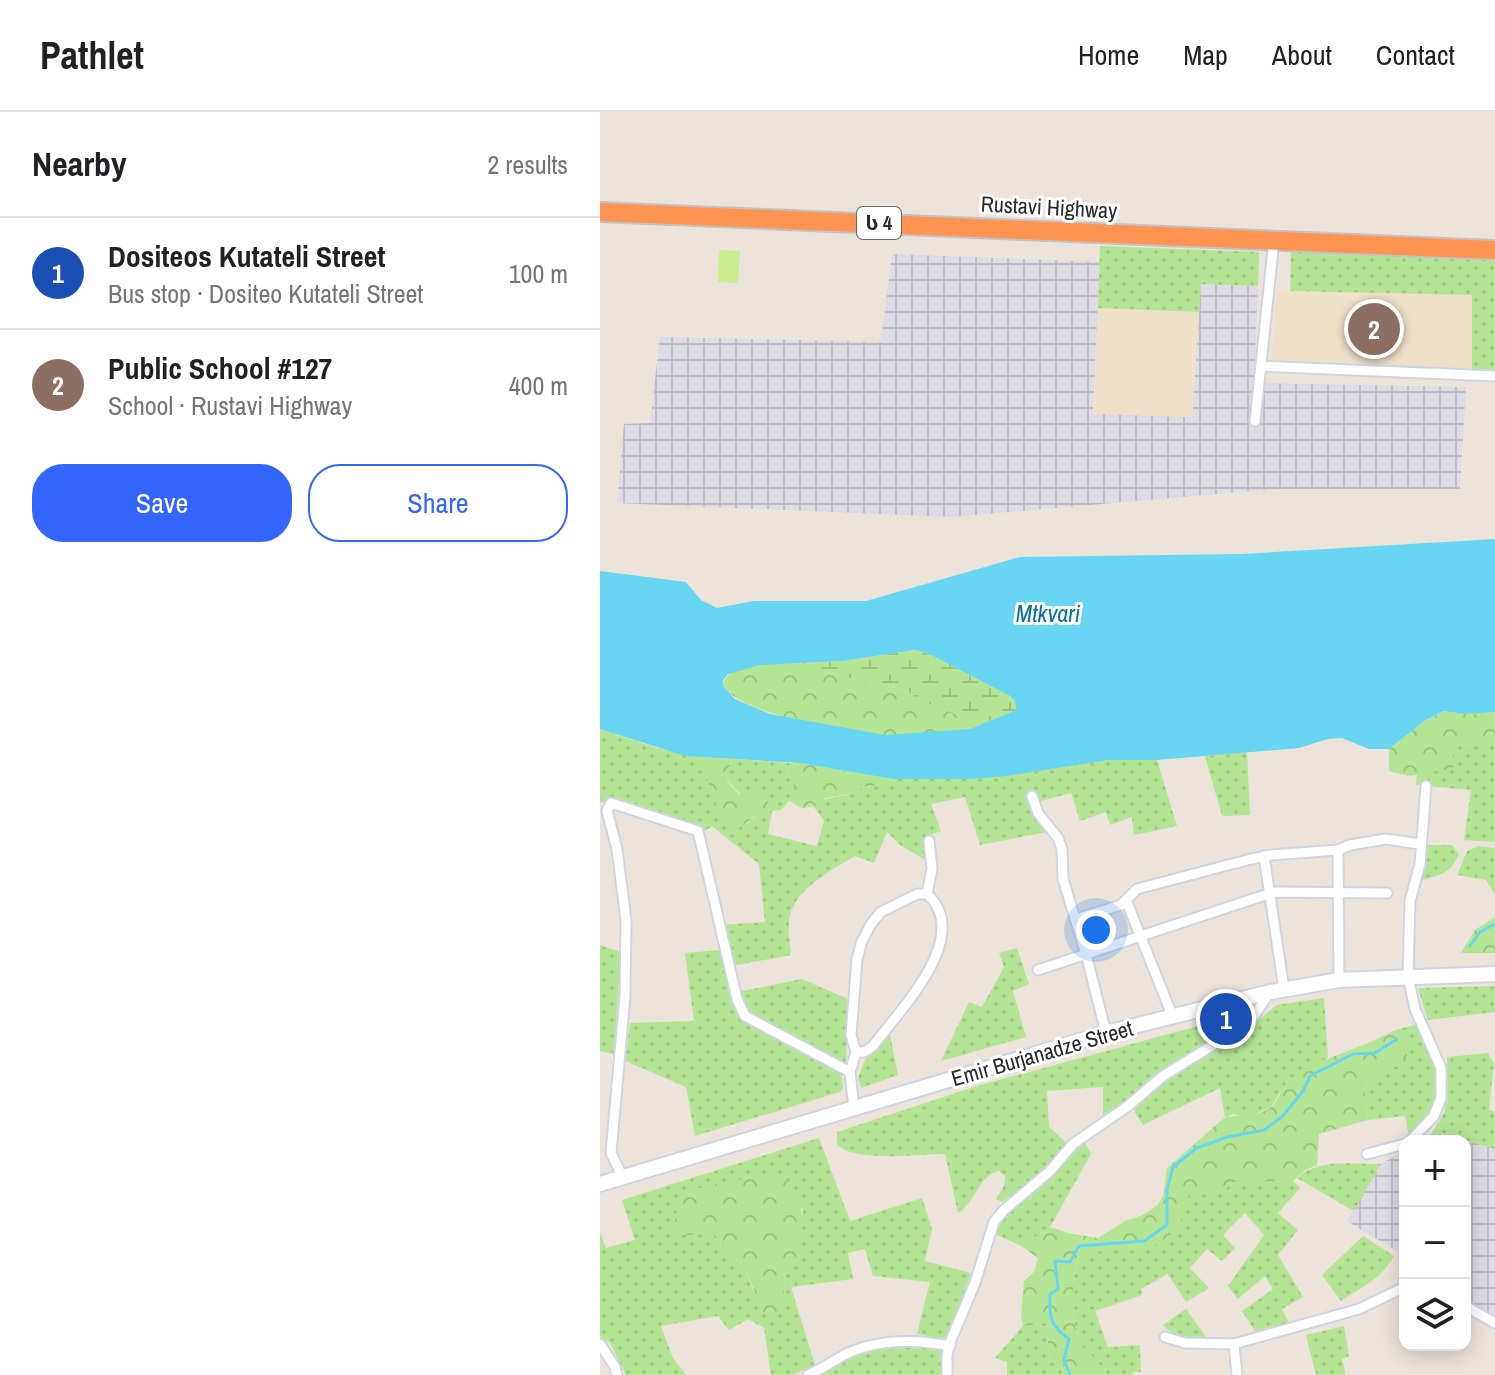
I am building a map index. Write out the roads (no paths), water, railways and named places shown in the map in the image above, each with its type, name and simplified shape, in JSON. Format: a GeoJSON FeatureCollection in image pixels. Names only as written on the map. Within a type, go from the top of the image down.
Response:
{"type":"FeatureCollection","features":[{"type":"Feature","properties":{"kind":"highway","name":"Rustavi Highway"},"geometry":{"type":"LineString","coordinates":[[600,212],[1495,250]]}},
{"type":"Feature","properties":{"kind":"street"},"geometry":{"type":"LineString","coordinates":[[1255,421],[1274,240]]}},
{"type":"Feature","properties":{"kind":"street"},"geometry":{"type":"LineString","coordinates":[[1261,366],[1495,376]]}},
{"type":"Feature","properties":{"kind":"street"},"geometry":{"type":"LineString","coordinates":[[1415,1135],[1434,1116],[1441,1098],[1441,1068],[1415,1009],[1408,976],[1410,901],[1418,872],[1426,786]]}},
{"type":"Feature","properties":{"kind":"street"},"geometry":{"type":"LineString","coordinates":[[1032,796],[1038,813],[1058,838],[1062,849],[1063,879],[1106,1033]]}},
{"type":"Feature","properties":{"kind":"street"},"geometry":{"type":"LineString","coordinates":[[623,1178],[611,1153],[625,996],[626,920],[617,849],[607,806],[611,803],[698,831],[737,999],[745,1016],[850,1072]]}},
{"type":"Feature","properties":{"kind":"street"},"geometry":{"type":"LineString","coordinates":[[1075,919],[1121,905],[1137,889],[1264,856],[1338,850],[1386,839],[1420,844]]}},
{"type":"Feature","properties":{"kind":"street"},"geometry":{"type":"LineString","coordinates":[[856,1052],[864,1052],[873,1046],[933,964],[940,948],[942,928],[938,910],[927,894],[932,869],[929,841]]}},
{"type":"Feature","properties":{"kind":"street"},"geometry":{"type":"LineString","coordinates":[[1338,850],[1339,980]]}},
{"type":"Feature","properties":{"kind":"street"},"geometry":{"type":"LineString","coordinates":[[947,1375],[950,1346],[975,1283],[994,1222],[1004,1210],[1050,1171],[1073,1144],[1128,1106],[1152,1084],[1250,1022],[1277,990],[1264,856]]}},
{"type":"Feature","properties":{"kind":"street"},"geometry":{"type":"LineString","coordinates":[[1038,970],[1270,894],[1287,891],[1387,893]]}},
{"type":"Feature","properties":{"kind":"street"},"geometry":{"type":"LineString","coordinates":[[854,1110],[850,1072],[856,1052],[851,1035],[857,959],[862,941],[881,912],[917,894],[927,894]]}},
{"type":"Feature","properties":{"kind":"street"},"geometry":{"type":"LineString","coordinates":[[1126,900],[1172,1015]]}},
{"type":"Feature","properties":{"kind":"street","name":"Emir Burjanadze Street"},"geometry":{"type":"LineString","coordinates":[[600,1184],[1106,1033],[1277,990],[1339,980],[1495,974]]}},
{"type":"Feature","properties":{"kind":"street"},"geometry":{"type":"LineString","coordinates":[[1367,1154],[1399,1145]]}},
{"type":"Feature","properties":{"kind":"street"},"geometry":{"type":"LineString","coordinates":[[1165,1337],[1185,1343],[1234,1344],[1359,1309],[1399,1290]]}},
{"type":"Feature","properties":{"kind":"street"},"geometry":{"type":"LineString","coordinates":[[1471,1309],[1495,1323]]}},
{"type":"Feature","properties":{"kind":"street"},"geometry":{"type":"LineString","coordinates":[[808,1375],[845,1354],[876,1344],[916,1341],[950,1346]]}},
{"type":"Feature","properties":{"kind":"street"},"geometry":{"type":"LineString","coordinates":[[600,1344],[610,1357],[617,1375]]}},
{"type":"Feature","properties":{"kind":"street"},"geometry":{"type":"LineString","coordinates":[[1234,1344],[1237,1375]]}},
{"type":"Feature","properties":{"kind":"water","name":"Mtkvari"},"geometry":{"type":"Polygon","coordinates":[[[1495,539],[1495,712],[1465,714],[1444,711],[1424,721],[1389,749],[1369,749],[1342,738],[1328,739],[1299,748],[1157,760],[1108,760],[972,779],[893,779],[800,763],[685,756],[600,729],[600,571],[686,582],[701,600],[717,608],[754,601],[866,601],[1020,557],[1242,554],[1495,539]],[[915,650],[843,661],[760,665],[728,674],[723,686],[735,699],[770,714],[885,735],[970,729],[1016,710],[1015,701],[1010,696],[929,654],[915,650]]]}},
{"type":"Feature","properties":{"kind":"waterway"},"geometry":{"type":"LineString","coordinates":[[1470,946],[1480,932],[1495,924]]}},
{"type":"Feature","properties":{"kind":"waterway"},"geometry":{"type":"LineString","coordinates":[[1070,1375],[1064,1360],[1069,1339],[1054,1325],[1051,1314],[1050,1294],[1058,1289],[1055,1261],[1070,1262],[1079,1246],[1144,1241],[1167,1225],[1167,1190],[1173,1167],[1197,1148],[1227,1137],[1264,1130],[1282,1117],[1303,1091],[1310,1076],[1353,1054],[1375,1053],[1397,1039]]}},
{"type":"Feature","properties":{"kind":"place","name":"Public School #127"},"geometry":{"type":"Point","coordinates":[1374,329]}},
{"type":"Feature","properties":{"kind":"place","name":"Dositeos Kutateli Street"},"geometry":{"type":"Point","coordinates":[1226,1019]}}]}
